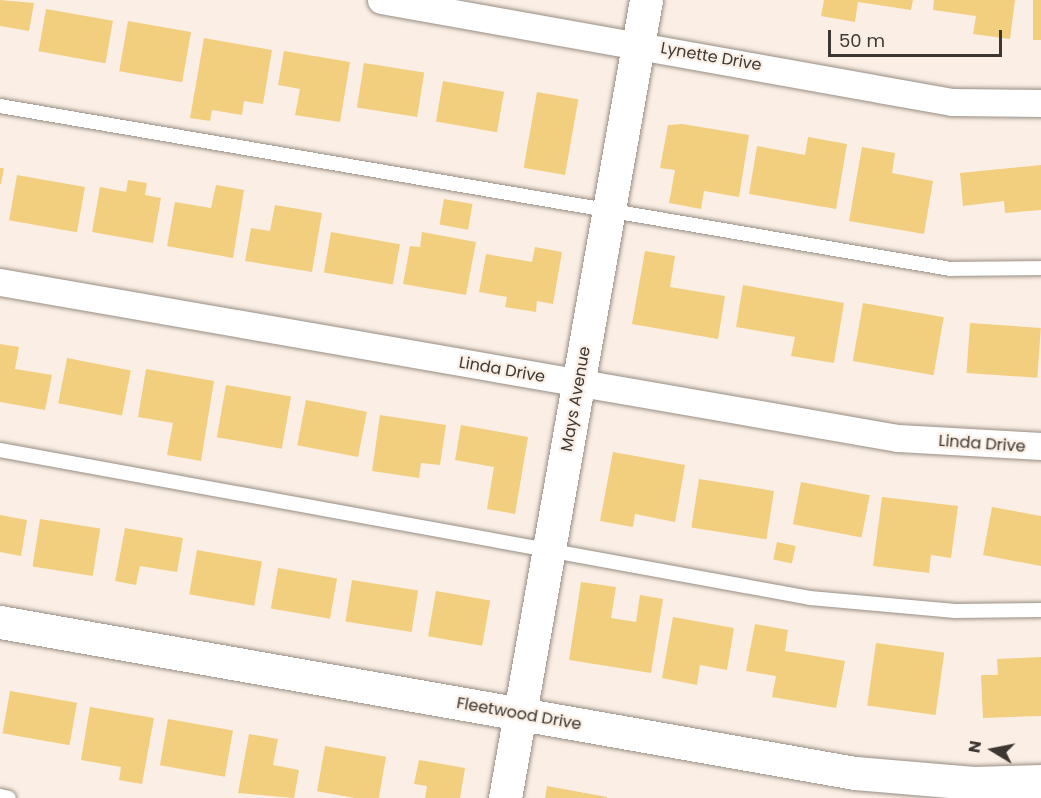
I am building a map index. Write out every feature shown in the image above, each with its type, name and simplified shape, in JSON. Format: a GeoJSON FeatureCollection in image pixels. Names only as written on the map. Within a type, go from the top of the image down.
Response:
{"type":"FeatureCollection","features":[{"type":"Feature","properties":{"kind":"street","name":"Lynette Drive"},"geometry":{"type":"LineString","coordinates":[[381,0],[639,44],[952,102],[1041,104]]}},
{"type":"Feature","properties":{"kind":"street","name":"Mays Avenue"},"geometry":{"type":"LineString","coordinates":[[505,798],[646,0]]}},
{"type":"Feature","properties":{"kind":"street","name":"Linda Drive"},"geometry":{"type":"LineString","coordinates":[[0,282],[898,438],[1041,446]]}},
{"type":"Feature","properties":{"kind":"street","name":"Fleetwood Drive"},"geometry":{"type":"LineString","coordinates":[[0,622],[855,773],[974,783],[1041,782]]}},
{"type":"Feature","properties":{"kind":"lane"},"geometry":{"type":"LineString","coordinates":[[0,106],[951,269],[1041,268]]}},
{"type":"Feature","properties":{"kind":"lane"},"geometry":{"type":"LineString","coordinates":[[0,450],[549,547],[810,598],[955,611],[1041,610]]}},
{"type":"Feature","properties":{"kind":"lane"},"geometry":{"type":"LineString","coordinates":[[0,796],[9,798]]}},
{"type":"Feature","properties":{"kind":"building"},"geometry":{"type":"Polygon","coordinates":[[[0,0],[34,3],[29,31],[0,26],[0,0]]]}},
{"type":"Feature","properties":{"kind":"building"},"geometry":{"type":"Polygon","coordinates":[[[824,0],[913,0],[911,10],[858,2],[855,22],[821,16],[824,0]]]}},
{"type":"Feature","properties":{"kind":"building"},"geometry":{"type":"Polygon","coordinates":[[[934,0],[1015,0],[1010,39],[973,34],[976,16],[933,10],[934,0]]]}},
{"type":"Feature","properties":{"kind":"building"},"geometry":{"type":"Polygon","coordinates":[[[1033,0],[1041,0],[1041,40],[1033,40],[1033,0]]]}},
{"type":"Feature","properties":{"kind":"building"},"geometry":{"type":"Polygon","coordinates":[[[46,9],[113,21],[106,63],[39,51],[46,9]]]}},
{"type":"Feature","properties":{"kind":"building"},"geometry":{"type":"Polygon","coordinates":[[[128,21],[191,32],[182,82],[119,71],[128,21]]]}},
{"type":"Feature","properties":{"kind":"building"},"geometry":{"type":"Polygon","coordinates":[[[204,38],[272,50],[263,104],[244,101],[242,115],[212,110],[210,121],[190,118],[204,38]]]}},
{"type":"Feature","properties":{"kind":"building"},"geometry":{"type":"Polygon","coordinates":[[[284,51],[350,62],[340,122],[295,115],[300,89],[278,85],[284,51]]]}},
{"type":"Feature","properties":{"kind":"building"},"geometry":{"type":"Polygon","coordinates":[[[364,63],[424,73],[417,117],[357,107],[364,63]]]}},
{"type":"Feature","properties":{"kind":"building"},"geometry":{"type":"Polygon","coordinates":[[[443,81],[504,92],[497,132],[436,121],[443,81]]]}},
{"type":"Feature","properties":{"kind":"building"},"geometry":{"type":"Polygon","coordinates":[[[537,92],[578,99],[565,175],[524,168],[537,92]]]}},
{"type":"Feature","properties":{"kind":"building"},"geometry":{"type":"Polygon","coordinates":[[[682,124],[749,135],[739,197],[704,191],[701,209],[669,203],[675,170],[660,168],[668,125],[682,124]]]}},
{"type":"Feature","properties":{"kind":"building"},"geometry":{"type":"Polygon","coordinates":[[[808,137],[847,144],[836,209],[749,194],[757,146],[805,155],[808,137]]]}},
{"type":"Feature","properties":{"kind":"building"},"geometry":{"type":"Polygon","coordinates":[[[862,147],[895,153],[892,173],[933,181],[924,234],[849,221],[862,147]]]}},
{"type":"Feature","properties":{"kind":"building"},"geometry":{"type":"Polygon","coordinates":[[[1041,165],[1041,210],[1005,213],[1004,201],[963,206],[960,173],[1041,165]]]}},
{"type":"Feature","properties":{"kind":"building"},"geometry":{"type":"Polygon","coordinates":[[[0,168],[4,168],[1,184],[0,184],[0,168]]]}},
{"type":"Feature","properties":{"kind":"building"},"geometry":{"type":"Polygon","coordinates":[[[17,175],[85,187],[77,232],[9,220],[17,175]]]}},
{"type":"Feature","properties":{"kind":"building"},"geometry":{"type":"Polygon","coordinates":[[[128,180],[147,183],[145,195],[161,198],[153,243],[92,232],[100,187],[126,192],[128,180]]]}},
{"type":"Feature","properties":{"kind":"building"},"geometry":{"type":"Polygon","coordinates":[[[216,185],[244,190],[233,258],[167,246],[175,202],[211,208],[216,185]]]}},
{"type":"Feature","properties":{"kind":"building"},"geometry":{"type":"Polygon","coordinates":[[[444,199],[473,204],[468,230],[439,225],[444,199]]]}},
{"type":"Feature","properties":{"kind":"building"},"geometry":{"type":"Polygon","coordinates":[[[275,205],[322,213],[312,272],[245,261],[251,228],[270,231],[275,205]]]}},
{"type":"Feature","properties":{"kind":"building"},"geometry":{"type":"Polygon","coordinates":[[[331,232],[400,244],[393,285],[324,272],[331,232]]]}},
{"type":"Feature","properties":{"kind":"building"},"geometry":{"type":"Polygon","coordinates":[[[422,232],[476,242],[466,295],[403,284],[410,246],[420,247],[422,232]]]}},
{"type":"Feature","properties":{"kind":"building"},"geometry":{"type":"Polygon","coordinates":[[[535,247],[562,252],[553,304],[537,301],[536,312],[505,307],[507,297],[479,292],[486,254],[532,262],[535,247]]]}},
{"type":"Feature","properties":{"kind":"building"},"geometry":{"type":"Polygon","coordinates":[[[645,251],[675,256],[670,287],[725,296],[718,339],[632,324],[645,251]]]}},
{"type":"Feature","properties":{"kind":"building"},"geometry":{"type":"Polygon","coordinates":[[[743,285],[844,303],[834,363],[791,356],[795,337],[736,327],[743,285]]]}},
{"type":"Feature","properties":{"kind":"building"},"geometry":{"type":"Polygon","coordinates":[[[863,303],[944,317],[934,375],[853,361],[863,303]]]}},
{"type":"Feature","properties":{"kind":"building"},"geometry":{"type":"Polygon","coordinates":[[[970,323],[1041,328],[1037,378],[967,373],[970,323]]]}},
{"type":"Feature","properties":{"kind":"building"},"geometry":{"type":"Polygon","coordinates":[[[0,344],[19,347],[15,369],[52,375],[45,410],[0,402],[0,344]]]}},
{"type":"Feature","properties":{"kind":"building"},"geometry":{"type":"Polygon","coordinates":[[[67,358],[131,370],[122,416],[58,403],[67,358]]]}},
{"type":"Feature","properties":{"kind":"building"},"geometry":{"type":"Polygon","coordinates":[[[146,369],[214,381],[201,461],[167,455],[173,423],[138,417],[146,369]]]}},
{"type":"Feature","properties":{"kind":"building"},"geometry":{"type":"Polygon","coordinates":[[[226,385],[291,396],[282,449],[217,437],[226,385]]]}},
{"type":"Feature","properties":{"kind":"building"},"geometry":{"type":"Polygon","coordinates":[[[306,400],[367,412],[358,457],[297,445],[306,400]]]}},
{"type":"Feature","properties":{"kind":"building"},"geometry":{"type":"Polygon","coordinates":[[[380,415],[446,425],[440,465],[421,463],[419,478],[372,471],[380,415]]]}},
{"type":"Feature","properties":{"kind":"building"},"geometry":{"type":"Polygon","coordinates":[[[461,425],[528,437],[515,514],[487,509],[494,467],[455,460],[461,425]]]}},
{"type":"Feature","properties":{"kind":"building"},"geometry":{"type":"Polygon","coordinates":[[[613,452],[685,465],[675,522],[635,514],[633,527],[600,521],[613,452]]]}},
{"type":"Feature","properties":{"kind":"building"},"geometry":{"type":"Polygon","coordinates":[[[699,479],[774,491],[766,539],[691,527],[699,479]]]}},
{"type":"Feature","properties":{"kind":"building"},"geometry":{"type":"Polygon","coordinates":[[[801,482],[870,495],[862,538],[793,524],[801,482]]]}},
{"type":"Feature","properties":{"kind":"building"},"geometry":{"type":"Polygon","coordinates":[[[882,497],[958,506],[951,558],[931,555],[929,573],[873,566],[882,497]]]}},
{"type":"Feature","properties":{"kind":"building"},"geometry":{"type":"Polygon","coordinates":[[[992,507],[1041,516],[1041,566],[983,555],[992,507]]]}},
{"type":"Feature","properties":{"kind":"building"},"geometry":{"type":"Polygon","coordinates":[[[0,515],[27,520],[21,556],[0,552],[0,515]]]}},
{"type":"Feature","properties":{"kind":"building"},"geometry":{"type":"Polygon","coordinates":[[[40,519],[100,529],[93,576],[32,566],[40,519]]]}},
{"type":"Feature","properties":{"kind":"building"},"geometry":{"type":"Polygon","coordinates":[[[125,528],[183,538],[177,572],[140,566],[136,585],[115,581],[125,528]]]}},
{"type":"Feature","properties":{"kind":"building"},"geometry":{"type":"Polygon","coordinates":[[[777,542],[796,546],[792,564],[773,560],[777,542]]]}},
{"type":"Feature","properties":{"kind":"building"},"geometry":{"type":"Polygon","coordinates":[[[197,550],[262,561],[254,606],[189,594],[197,550]]]}},
{"type":"Feature","properties":{"kind":"building"},"geometry":{"type":"Polygon","coordinates":[[[278,568],[337,578],[330,619],[271,608],[278,568]]]}},
{"type":"Feature","properties":{"kind":"building"},"geometry":{"type":"Polygon","coordinates":[[[352,580],[418,590],[412,632],[345,621],[352,580]]]}},
{"type":"Feature","properties":{"kind":"building"},"geometry":{"type":"Polygon","coordinates":[[[581,582],[616,587],[611,618],[636,622],[640,595],[663,599],[651,673],[569,660],[581,582]]]}},
{"type":"Feature","properties":{"kind":"building"},"geometry":{"type":"Polygon","coordinates":[[[436,591],[490,601],[482,646],[428,636],[436,591]]]}},
{"type":"Feature","properties":{"kind":"building"},"geometry":{"type":"Polygon","coordinates":[[[673,617],[734,628],[727,670],[700,665],[697,685],[662,678],[673,617]]]}},
{"type":"Feature","properties":{"kind":"building"},"geometry":{"type":"Polygon","coordinates":[[[755,624],[788,630],[785,651],[845,661],[836,708],[772,697],[776,676],[746,671],[755,624]]]}},
{"type":"Feature","properties":{"kind":"building"},"geometry":{"type":"Polygon","coordinates":[[[876,643],[944,653],[936,715],[867,705],[876,643]]]}},
{"type":"Feature","properties":{"kind":"building"},"geometry":{"type":"Polygon","coordinates":[[[1041,657],[1041,716],[983,718],[981,675],[998,675],[997,659],[1041,657]]]}},
{"type":"Feature","properties":{"kind":"building"},"geometry":{"type":"Polygon","coordinates":[[[10,691],[77,703],[70,745],[3,733],[10,691]]]}},
{"type":"Feature","properties":{"kind":"building"},"geometry":{"type":"Polygon","coordinates":[[[90,707],[154,718],[142,784],[119,780],[121,767],[81,760],[90,707]]]}},
{"type":"Feature","properties":{"kind":"building"},"geometry":{"type":"Polygon","coordinates":[[[168,719],[233,730],[225,777],[160,765],[168,719]]]}},
{"type":"Feature","properties":{"kind":"building"},"geometry":{"type":"Polygon","coordinates":[[[249,734],[278,739],[273,765],[299,770],[294,798],[238,793],[249,734]]]}},
{"type":"Feature","properties":{"kind":"building"},"geometry":{"type":"Polygon","coordinates":[[[325,746],[386,757],[379,798],[355,798],[317,791],[325,746]]]}},
{"type":"Feature","properties":{"kind":"building"},"geometry":{"type":"Polygon","coordinates":[[[419,760],[465,768],[460,798],[425,798],[427,786],[414,784],[419,760]]]}},
{"type":"Feature","properties":{"kind":"building"},"geometry":{"type":"Polygon","coordinates":[[[547,786],[607,797],[607,798],[545,798],[547,786]]]}}]}
